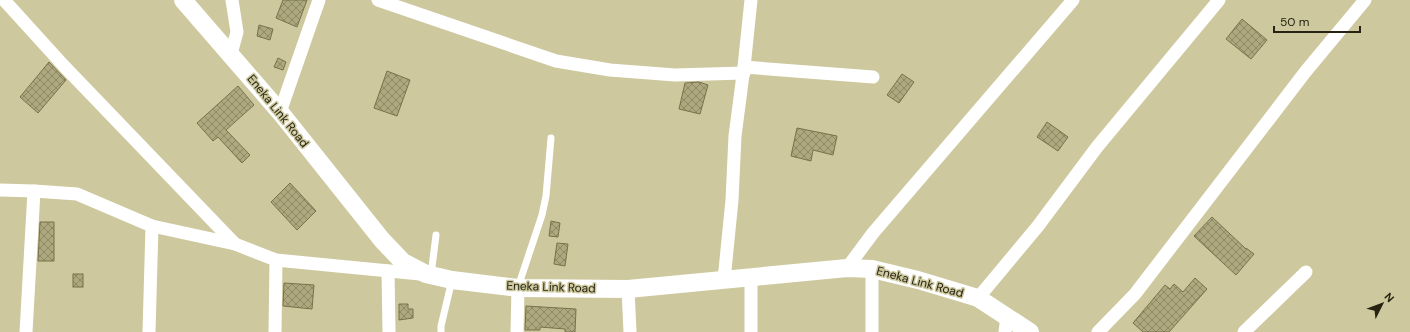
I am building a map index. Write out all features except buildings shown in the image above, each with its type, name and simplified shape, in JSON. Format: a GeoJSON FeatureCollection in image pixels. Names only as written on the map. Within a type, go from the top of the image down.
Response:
{"type":"FeatureCollection","features":[{"type":"Feature","properties":{"kind":"street"},"geometry":{"type":"LineString","coordinates":[[4,0],[63,65],[235,244]]}},
{"type":"Feature","properties":{"kind":"street","name":"Eneka Link Road"},"geometry":{"type":"LineString","coordinates":[[183,0],[280,112],[382,240],[403,262],[428,275],[452,280],[518,288],[628,290],[847,268],[872,269],[918,280],[978,298],[1006,324],[1030,332]]}},
{"type":"Feature","properties":{"kind":"street"},"geometry":{"type":"LineString","coordinates":[[231,54],[237,32],[232,0]]}},
{"type":"Feature","properties":{"kind":"street"},"geometry":{"type":"LineString","coordinates":[[280,112],[320,0]]}},
{"type":"Feature","properties":{"kind":"street"},"geometry":{"type":"LineString","coordinates":[[378,0],[556,61],[610,70],[675,75],[744,70],[873,77]]}},
{"type":"Feature","properties":{"kind":"street"},"geometry":{"type":"LineString","coordinates":[[724,280],[732,200],[735,136],[744,70],[751,0]]}},
{"type":"Feature","properties":{"kind":"street"},"geometry":{"type":"LineString","coordinates":[[847,268],[873,233],[1073,0]]}},
{"type":"Feature","properties":{"kind":"street"},"geometry":{"type":"LineString","coordinates":[[978,298],[1038,226],[1097,147],[1219,0]]}},
{"type":"Feature","properties":{"kind":"street"},"geometry":{"type":"LineString","coordinates":[[1098,332],[1135,294],[1306,71],[1365,0]]}},
{"type":"Feature","properties":{"kind":"street"},"geometry":{"type":"LineString","coordinates":[[0,190],[77,194],[152,226],[235,244],[276,260],[428,275]]}},
{"type":"Feature","properties":{"kind":"street"},"geometry":{"type":"LineString","coordinates":[[26,332],[34,191]]}},
{"type":"Feature","properties":{"kind":"street"},"geometry":{"type":"LineString","coordinates":[[149,332],[152,226]]}},
{"type":"Feature","properties":{"kind":"street"},"geometry":{"type":"LineString","coordinates":[[275,332],[276,260]]}},
{"type":"Feature","properties":{"kind":"street"},"geometry":{"type":"LineString","coordinates":[[872,269],[872,332]]}},
{"type":"Feature","properties":{"kind":"street"},"geometry":{"type":"LineString","coordinates":[[388,270],[389,332]]}},
{"type":"Feature","properties":{"kind":"street"},"geometry":{"type":"LineString","coordinates":[[1244,332],[1306,272]]}},
{"type":"Feature","properties":{"kind":"street"},"geometry":{"type":"LineString","coordinates":[[751,278],[751,332]]}},
{"type":"Feature","properties":{"kind":"street"},"geometry":{"type":"LineString","coordinates":[[517,332],[518,288]]}},
{"type":"Feature","properties":{"kind":"street"},"geometry":{"type":"LineString","coordinates":[[628,290],[630,332]]}},
{"type":"Feature","properties":{"kind":"lane"},"geometry":{"type":"LineString","coordinates":[[518,288],[542,215],[546,196],[551,138]]}},
{"type":"Feature","properties":{"kind":"lane"},"geometry":{"type":"LineString","coordinates":[[428,275],[436,235]]}},
{"type":"Feature","properties":{"kind":"lane"},"geometry":{"type":"LineString","coordinates":[[441,332],[441,326],[452,280]]}}]}
